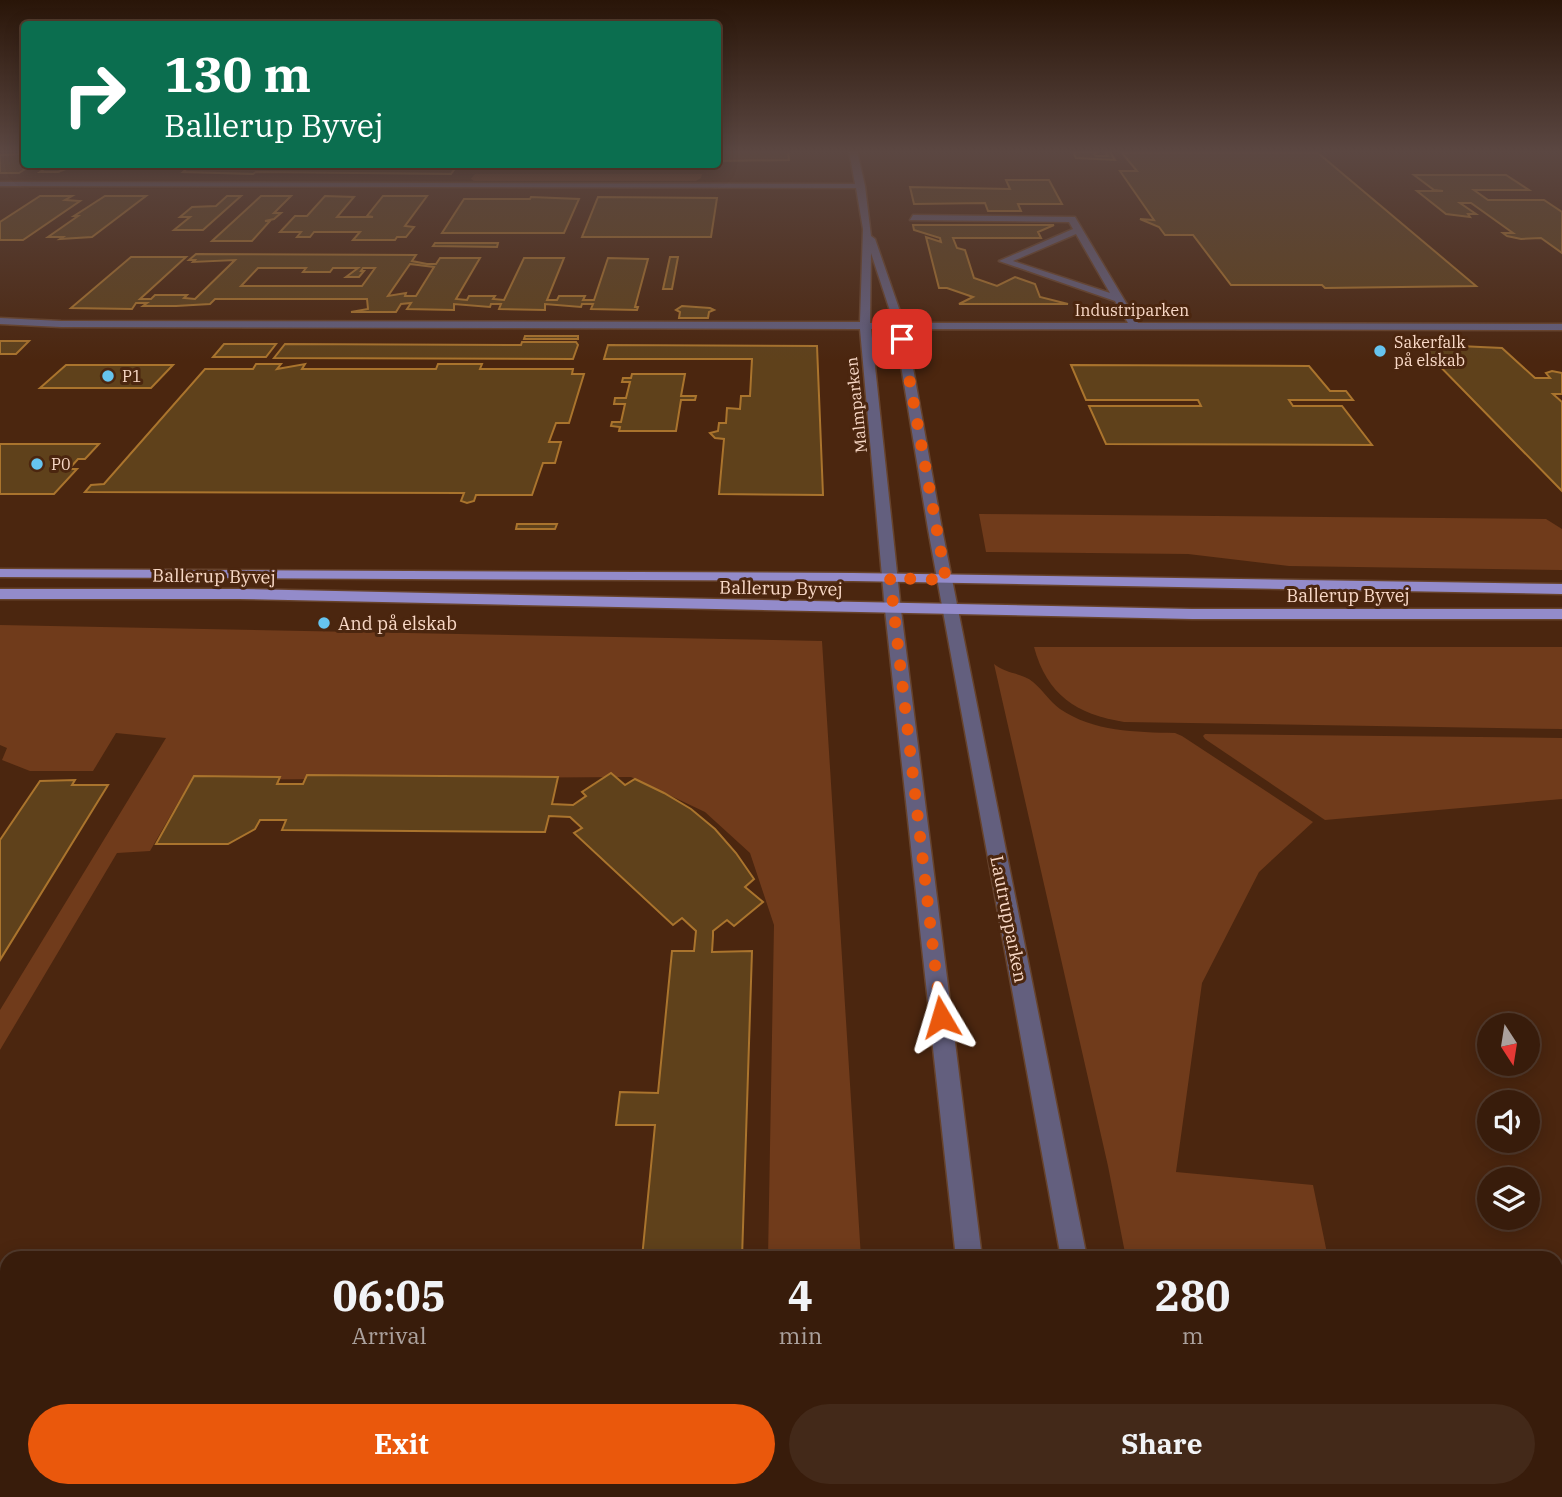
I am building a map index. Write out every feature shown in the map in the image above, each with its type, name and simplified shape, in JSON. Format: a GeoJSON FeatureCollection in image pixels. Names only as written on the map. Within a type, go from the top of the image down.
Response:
{"type":"FeatureCollection","features":[{"type":"Feature","properties":{"kind":"main road","name":"Ballerup Byvej"},"geometry":{"type":"LineString","coordinates":[[0,573],[890,578],[1562,589]]}},
{"type":"Feature","properties":{"kind":"main road","name":"Ballerup Byvej"},"geometry":{"type":"LineString","coordinates":[[0,594],[239,594],[951,611],[1562,614]]}},
{"type":"Feature","properties":{"kind":"street","name":"Malmparken"},"geometry":{"type":"LineString","coordinates":[[866,221],[865,325],[890,578]]}},
{"type":"Feature","properties":{"kind":"street"},"geometry":{"type":"LineString","coordinates":[[1073,221],[1135,326]]}},
{"type":"Feature","properties":{"kind":"street","name":"Malmparken"},"geometry":{"type":"LineString","coordinates":[[867,229],[900,325],[946,580]]}},
{"type":"Feature","properties":{"kind":"street"},"geometry":{"type":"LineString","coordinates":[[1078,230],[1004,261],[1119,299]]}},
{"type":"Feature","properties":{"kind":"street","name":"Industriparken"},"geometry":{"type":"LineString","coordinates":[[0,321],[61,324],[1562,327]]}},
{"type":"Feature","properties":{"kind":"street"},"geometry":{"type":"LineString","coordinates":[[890,578],[968,1251]]}},
{"type":"Feature","properties":{"kind":"street","name":"Lautrupparken"},"geometry":{"type":"LineString","coordinates":[[946,580],[1072,1251]]}},
{"type":"Feature","properties":{"kind":"shaded area"},"geometry":{"type":"Polygon","coordinates":[[[979,514],[1546,519],[1562,529],[1562,570],[1289,566],[1188,554],[986,552],[979,514]]]}},
{"type":"Feature","properties":{"kind":"shaded area"},"geometry":{"type":"Polygon","coordinates":[[[0,625],[822,641],[861,1251],[768,1251],[774,925],[750,853],[705,812],[631,777],[191,780],[150,851],[117,853],[0,1050],[0,1010],[166,738],[116,733],[93,771],[30,771],[2,760],[7,748],[0,745],[0,625]]]}},
{"type":"Feature","properties":{"kind":"shaded area"},"geometry":{"type":"Polygon","coordinates":[[[1034,647],[1562,647],[1562,729],[1124,722],[1092,714],[1066,700],[1047,678],[1034,647]]]}},
{"type":"Feature","properties":{"kind":"shaded area"},"geometry":{"type":"Polygon","coordinates":[[[994,664],[1029,679],[1053,703],[1073,717],[1115,729],[1175,733],[1182,736],[1313,822],[1259,872],[1202,983],[1176,1172],[1313,1185],[1327,1251],[1125,1251],[1108,1166],[994,664]]]}},
{"type":"Feature","properties":{"kind":"shaded area"},"geometry":{"type":"Polygon","coordinates":[[[1205,734],[1562,738],[1562,799],[1325,820],[1205,739],[1205,734]]]}},
{"type":"Feature","properties":{"kind":"building"},"geometry":{"type":"Polygon","coordinates":[[[51,221],[23,240],[0,240],[0,222],[51,221]]]}},
{"type":"Feature","properties":{"kind":"building"},"geometry":{"type":"Polygon","coordinates":[[[71,221],[113,221],[92,237],[48,237],[71,221]]]}},
{"type":"Feature","properties":{"kind":"building"},"geometry":{"type":"Polygon","coordinates":[[[185,221],[213,221],[203,230],[174,230],[185,221]]]}},
{"type":"Feature","properties":{"kind":"building"},"geometry":{"type":"Polygon","coordinates":[[[234,221],[270,221],[252,241],[212,241],[234,221]]]}},
{"type":"Feature","properties":{"kind":"building"},"geometry":{"type":"Polygon","coordinates":[[[290,221],[409,221],[405,226],[414,227],[406,237],[397,237],[395,240],[353,240],[360,232],[314,232],[310,237],[297,237],[301,232],[280,232],[290,221]]]}},
{"type":"Feature","properties":{"kind":"building"},"geometry":{"type":"Polygon","coordinates":[[[450,221],[569,221],[564,233],[442,233],[450,221]]]}},
{"type":"Feature","properties":{"kind":"building"},"geometry":{"type":"Polygon","coordinates":[[[588,221],[713,221],[711,237],[582,237],[588,221]]]}},
{"type":"Feature","properties":{"kind":"building"},"geometry":{"type":"Polygon","coordinates":[[[1144,221],[1399,221],[1476,286],[1325,288],[1322,285],[1231,285],[1193,235],[1165,235],[1159,227],[1144,221]]]}},
{"type":"Feature","properties":{"kind":"building"},"geometry":{"type":"Polygon","coordinates":[[[1496,221],[1562,221],[1562,253],[1541,238],[1521,239],[1503,233],[1513,233],[1496,221]]]}},
{"type":"Feature","properties":{"kind":"building"},"geometry":{"type":"Polygon","coordinates":[[[913,225],[1054,225],[1038,232],[1041,238],[953,238],[957,248],[965,250],[974,278],[997,286],[1015,277],[1035,284],[1040,297],[1068,304],[959,304],[973,297],[939,288],[926,237],[941,242],[940,238],[914,230],[913,225]]]}},
{"type":"Feature","properties":{"kind":"building"},"geometry":{"type":"Polygon","coordinates":[[[435,243],[498,243],[497,247],[433,246],[435,243]]]}},
{"type":"Feature","properties":{"kind":"building"},"geometry":{"type":"Polygon","coordinates":[[[196,254],[416,255],[412,261],[427,264],[436,264],[440,258],[480,258],[456,299],[495,296],[493,299],[504,300],[524,258],[564,258],[547,300],[557,300],[559,296],[585,296],[583,300],[594,300],[608,258],[648,259],[635,307],[638,307],[637,310],[591,309],[593,304],[582,304],[581,307],[545,304],[545,310],[499,309],[501,304],[491,304],[490,307],[454,304],[454,310],[407,309],[411,303],[401,304],[396,312],[351,312],[368,309],[367,299],[215,299],[210,304],[176,306],[143,306],[147,303],[136,303],[132,309],[71,308],[131,257],[186,257],[140,299],[151,299],[155,295],[187,295],[184,298],[195,299],[235,260],[189,260],[196,254]],[[410,264],[388,296],[406,293],[405,296],[416,296],[434,267],[410,264]],[[258,268],[241,286],[362,286],[375,268],[363,268],[361,271],[364,271],[359,277],[346,277],[358,268],[303,272],[306,268],[258,268]]]}},
{"type":"Feature","properties":{"kind":"building"},"geometry":{"type":"Polygon","coordinates":[[[670,257],[678,257],[672,289],[663,289],[670,257]]]}},
{"type":"Feature","properties":{"kind":"building"},"geometry":{"type":"Polygon","coordinates":[[[682,306],[714,310],[709,312],[708,318],[679,318],[680,312],[676,310],[682,306]]]}},
{"type":"Feature","properties":{"kind":"building"},"geometry":{"type":"Polygon","coordinates":[[[525,336],[578,336],[578,339],[524,339],[525,336]]]}},
{"type":"Feature","properties":{"kind":"building"},"geometry":{"type":"Polygon","coordinates":[[[0,341],[29,341],[16,354],[0,354],[0,341]]]}},
{"type":"Feature","properties":{"kind":"building"},"geometry":{"type":"Polygon","coordinates":[[[522,342],[576,342],[578,345],[573,359],[274,358],[285,344],[521,345],[522,342]]]}},
{"type":"Feature","properties":{"kind":"building"},"geometry":{"type":"Polygon","coordinates":[[[224,344],[276,344],[266,357],[213,357],[224,344]]]}},
{"type":"Feature","properties":{"kind":"building"},"geometry":{"type":"Polygon","coordinates":[[[608,345],[817,346],[823,495],[719,494],[724,439],[715,438],[710,433],[718,431],[719,423],[726,423],[727,408],[740,409],[741,396],[750,396],[752,359],[604,359],[608,345]]]}},
{"type":"Feature","properties":{"kind":"building"},"geometry":{"type":"Polygon","coordinates":[[[1421,347],[1502,348],[1535,378],[1550,378],[1546,373],[1552,371],[1562,373],[1562,394],[1553,394],[1562,402],[1562,491],[1421,347]]]}},
{"type":"Feature","properties":{"kind":"building"},"geometry":{"type":"Polygon","coordinates":[[[256,364],[281,364],[277,369],[305,364],[302,369],[436,369],[438,364],[482,364],[480,369],[573,369],[572,374],[584,374],[569,423],[556,423],[549,442],[561,442],[555,463],[543,463],[532,495],[476,495],[474,501],[467,503],[461,501],[464,493],[85,492],[91,485],[104,484],[205,369],[253,369],[256,364]]]}},
{"type":"Feature","properties":{"kind":"building","name":"P1"},"geometry":{"type":"Polygon","coordinates":[[[66,365],[173,365],[151,388],[40,388],[66,365]]]}},
{"type":"Feature","properties":{"kind":"building"},"geometry":{"type":"Polygon","coordinates":[[[1071,365],[1309,366],[1330,391],[1346,391],[1353,400],[1289,400],[1293,406],[1342,406],[1372,445],[1106,444],[1089,406],[1201,406],[1198,400],[1086,400],[1071,365]]]}},
{"type":"Feature","properties":{"kind":"building"},"geometry":{"type":"Polygon","coordinates":[[[632,374],[685,374],[681,396],[696,396],[695,400],[681,400],[676,431],[619,431],[620,427],[611,426],[612,422],[621,422],[625,404],[614,404],[615,398],[626,398],[630,382],[622,382],[623,378],[631,378],[632,374]]]}},
{"type":"Feature","properties":{"kind":"building","name":"P0"},"geometry":{"type":"Polygon","coordinates":[[[0,444],[99,444],[85,459],[78,459],[69,469],[77,469],[54,494],[0,494],[0,444]]]}},
{"type":"Feature","properties":{"kind":"building"},"geometry":{"type":"Polygon","coordinates":[[[517,524],[557,524],[555,529],[516,529],[517,524]]]}},
{"type":"Feature","properties":{"kind":"building"},"geometry":{"type":"Polygon","coordinates":[[[611,773],[625,785],[635,779],[691,809],[715,829],[736,853],[754,879],[745,887],[763,902],[734,926],[727,920],[713,931],[712,952],[752,951],[742,1251],[643,1251],[655,1125],[616,1125],[620,1092],[658,1093],[672,951],[694,951],[696,931],[682,918],[673,925],[574,833],[582,828],[570,817],[549,816],[545,832],[282,830],[286,820],[260,820],[255,829],[228,844],[156,844],[194,776],[280,777],[277,784],[303,784],[307,775],[558,777],[552,804],[573,805],[586,796],[582,792],[611,773]]]}},
{"type":"Feature","properties":{"kind":"building"},"geometry":{"type":"Polygon","coordinates":[[[75,780],[72,785],[108,785],[0,960],[0,840],[40,781],[75,780]]]}},
{"type":"Feature","properties":{"kind":"place","name":"Sakerfalk på elskab"},"geometry":{"type":"Point","coordinates":[1380,351]}},
{"type":"Feature","properties":{"kind":"place","name":"P1"},"geometry":{"type":"Point","coordinates":[108,376]}},
{"type":"Feature","properties":{"kind":"place","name":"P0"},"geometry":{"type":"Point","coordinates":[37,464]}},
{"type":"Feature","properties":{"kind":"place","name":"And på elskab"},"geometry":{"type":"Point","coordinates":[324,623]}},
{"type":"Feature","properties":{"kind":"route"},"geometry":{"type":"LineString","coordinates":[[902,339],[946,580],[890,578],[941,1017]]}}]}
